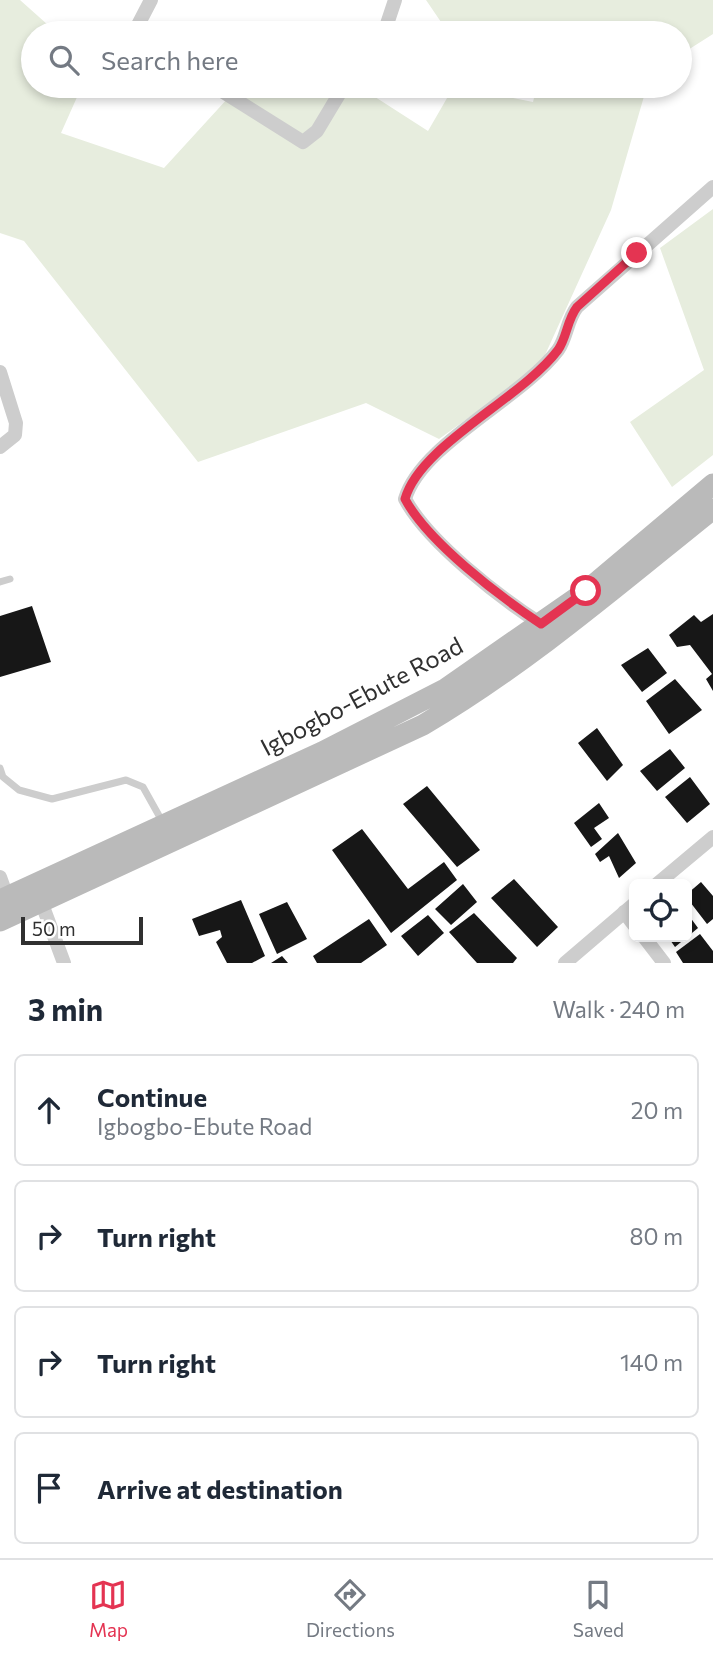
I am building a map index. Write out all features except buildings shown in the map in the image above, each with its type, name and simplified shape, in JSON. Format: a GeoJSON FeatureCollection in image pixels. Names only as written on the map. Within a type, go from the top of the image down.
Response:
{"type":"FeatureCollection","features":[{"type":"Feature","properties":{"kind":"main road","name":"Igbogbo-Ebute Road"},"geometry":{"type":"LineString","coordinates":[[38,894],[164,825],[322,752],[445,689],[586,591],[713,484]]}},
{"type":"Feature","properties":{"kind":"main road","name":"Igbogbo-Ebute Road"},"geometry":{"type":"LineString","coordinates":[[5,909],[435,718],[546,644],[713,509]]}},
{"type":"Feature","properties":{"kind":"street"},"geometry":{"type":"LineString","coordinates":[[140,21],[151,0]]}},
{"type":"Feature","properties":{"kind":"street"},"geometry":{"type":"LineString","coordinates":[[388,21],[395,0]]}},
{"type":"Feature","properties":{"kind":"street"},"geometry":{"type":"LineString","coordinates":[[233,98],[303,142],[317,131],[337,98]]}},
{"type":"Feature","properties":{"kind":"street"},"geometry":{"type":"LineString","coordinates":[[541,624],[513,605],[440,542],[413,514],[405,499],[408,489],[438,454],[518,390],[559,349],[571,315],[577,307],[713,187]]}},
{"type":"Feature","properties":{"kind":"street"},"geometry":{"type":"LineString","coordinates":[[0,372],[16,423],[15,435],[0,447]]}},
{"type":"Feature","properties":{"kind":"street"},"geometry":{"type":"LineString","coordinates":[[663,879],[713,837]]}},
{"type":"Feature","properties":{"kind":"street"},"geometry":{"type":"LineString","coordinates":[[0,877],[5,909]]}},
{"type":"Feature","properties":{"kind":"street"},"geometry":{"type":"LineString","coordinates":[[38,894],[64,963]]}},
{"type":"Feature","properties":{"kind":"street"},"geometry":{"type":"LineString","coordinates":[[565,963],[629,908]]}},
{"type":"Feature","properties":{"kind":"street"},"geometry":{"type":"LineString","coordinates":[[648,942],[664,963]]}},
{"type":"Feature","properties":{"kind":"lane"},"geometry":{"type":"LineString","coordinates":[[0,582],[10,579]]}},
{"type":"Feature","properties":{"kind":"lane"},"geometry":{"type":"LineString","coordinates":[[0,768],[3,778],[19,790],[52,799],[126,780],[143,787],[164,825]]}},
{"type":"Feature","properties":{"kind":"green space"},"geometry":{"type":"Polygon","coordinates":[[[0,0],[20,0],[44,21],[21,21],[21,98],[77,98],[61,133],[164,168],[228,98],[377,98],[428,131],[447,98],[513,98],[533,102],[534,98],[644,98],[611,210],[540,366],[439,439],[366,403],[198,462],[24,241],[0,233],[0,0]]]}},
{"type":"Feature","properties":{"kind":"green space"},"geometry":{"type":"Polygon","coordinates":[[[426,0],[713,0],[713,34],[692,47],[692,21],[440,21],[426,0]]]}},
{"type":"Feature","properties":{"kind":"green space"},"geometry":{"type":"Polygon","coordinates":[[[713,209],[713,455],[672,487],[630,422],[704,370],[660,248],[713,209]]]}},
{"type":"Feature","properties":{"kind":"route"},"geometry":{"type":"LineString","coordinates":[[586,591],[541,624],[513,605],[440,542],[413,514],[405,499],[415,476],[438,454],[518,390],[559,349],[571,315],[577,307],[637,253]]}}]}
